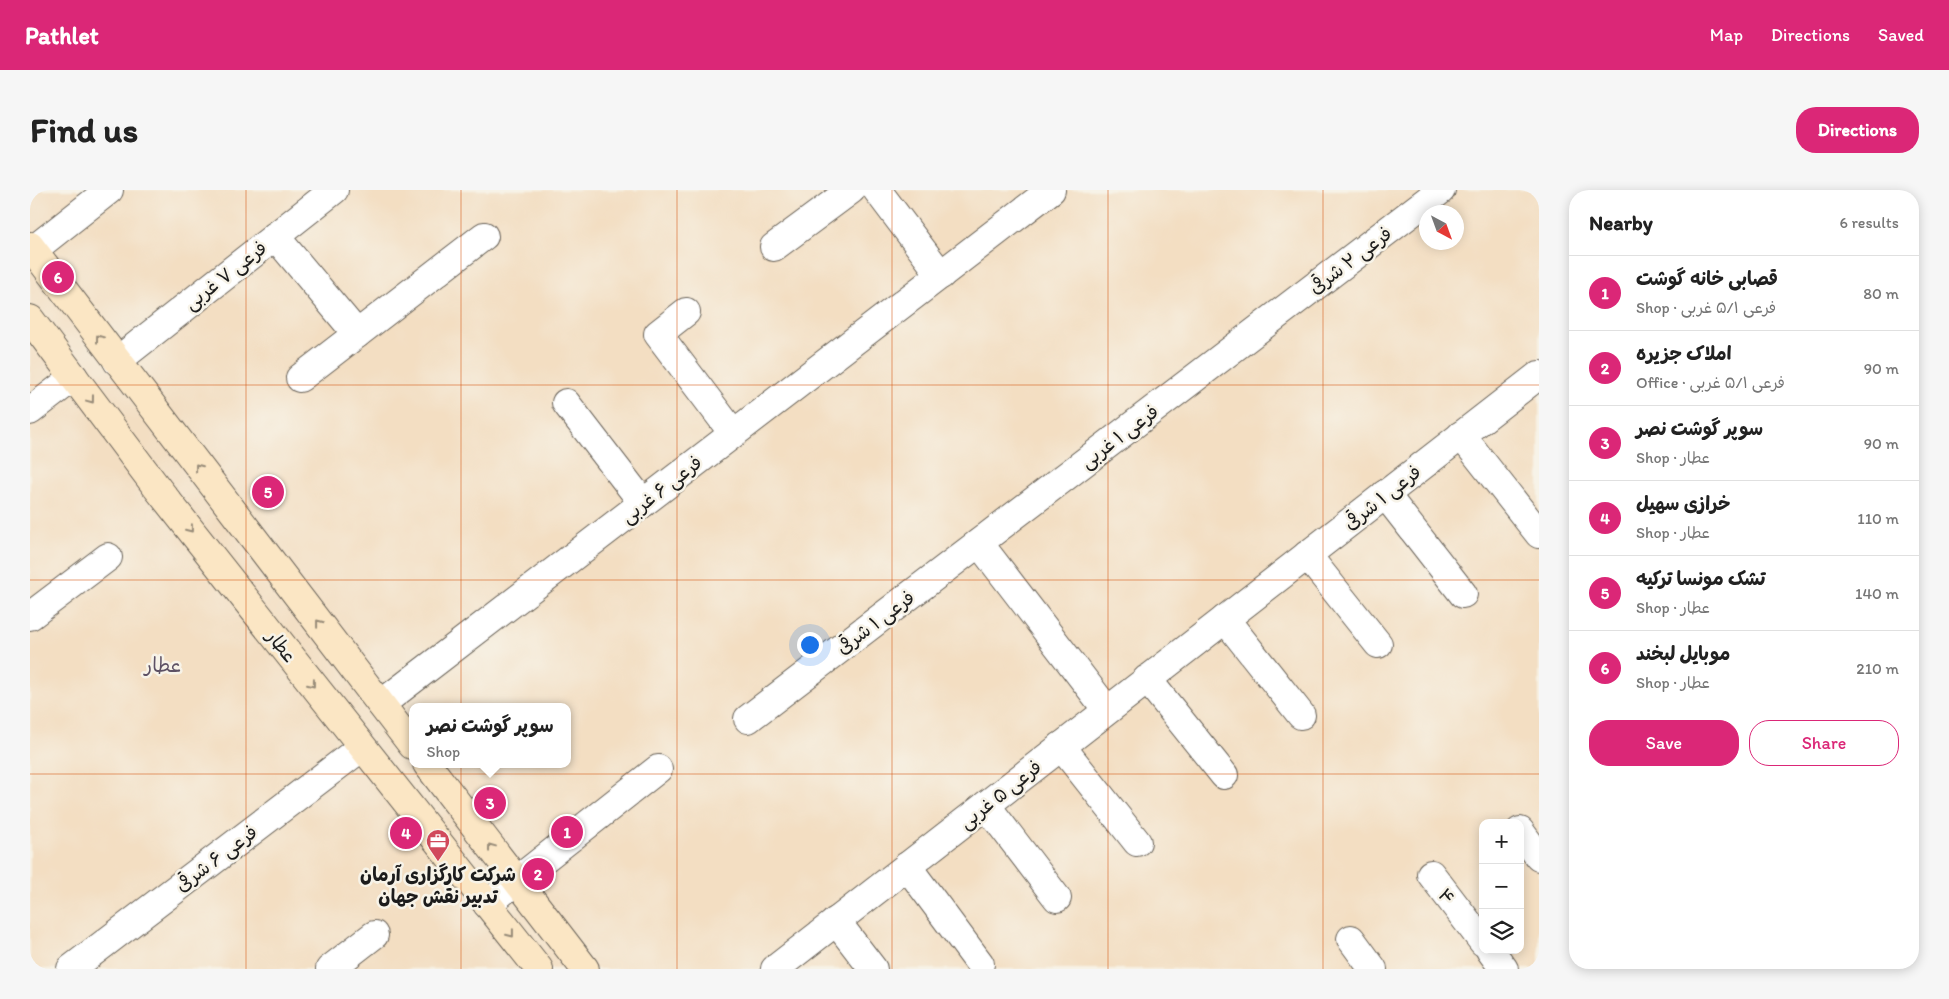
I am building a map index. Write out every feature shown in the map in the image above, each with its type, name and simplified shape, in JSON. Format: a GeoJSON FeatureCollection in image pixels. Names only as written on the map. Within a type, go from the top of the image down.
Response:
{"type":"FeatureCollection","features":[{"type":"Feature","properties":{"kind":"main road"},"geometry":{"type":"LineString","coordinates":[[31,248],[409,741]]}},
{"type":"Feature","properties":{"kind":"main road","name":"عطار"},"geometry":{"type":"LineString","coordinates":[[30,319],[158,489],[539,969]]}},
{"type":"Feature","properties":{"kind":"main road"},"geometry":{"type":"LineString","coordinates":[[430,768],[585,969]]}},
{"type":"Feature","properties":{"kind":"street"},"geometry":{"type":"LineString","coordinates":[[31,248],[109,190]]}},
{"type":"Feature","properties":{"kind":"street","name":"فرعی ۷ غربی"},"geometry":{"type":"LineString","coordinates":[[117,361],[334,190]]}},
{"type":"Feature","properties":{"kind":"street"},"geometry":{"type":"LineString","coordinates":[[774,247],[851,190]]}},
{"type":"Feature","properties":{"kind":"street"},"geometry":{"type":"LineString","coordinates":[[877,190],[940,275]]}},
{"type":"Feature","properties":{"kind":"street","name":"فرعی ۶ غربی"},"geometry":{"type":"LineString","coordinates":[[382,704],[1051,190]]}},
{"type":"Feature","properties":{"kind":"street","name":"فرعی ۲ شرقی"},"geometry":{"type":"LineString","coordinates":[[1259,329],[1441,190]]}},
{"type":"Feature","properties":{"kind":"street"},"geometry":{"type":"LineString","coordinates":[[275,236],[357,334]]}},
{"type":"Feature","properties":{"kind":"street"},"geometry":{"type":"LineString","coordinates":[[300,378],[484,236]]}},
{"type":"Feature","properties":{"kind":"street"},"geometry":{"type":"LineString","coordinates":[[686,312],[658,334],[733,433]]}},
{"type":"Feature","properties":{"kind":"street","name":"فرعی ۱ غربی"},"geometry":{"type":"LineString","coordinates":[[979,543],[1259,329]]}},
{"type":"Feature","properties":{"kind":"street","name":"فرعی ۱ شرقی"},"geometry":{"type":"LineString","coordinates":[[1225,619],[1539,375]]}},
{"type":"Feature","properties":{"kind":"street"},"geometry":{"type":"LineString","coordinates":[[30,411],[74,377]]}},
{"type":"Feature","properties":{"kind":"street"},"geometry":{"type":"LineString","coordinates":[[566,403],[643,503]]}},
{"type":"Feature","properties":{"kind":"street"},"geometry":{"type":"LineString","coordinates":[[1461,435],[1539,534]]}},
{"type":"Feature","properties":{"kind":"street"},"geometry":{"type":"LineString","coordinates":[[1385,494],[1463,594]]}},
{"type":"Feature","properties":{"kind":"street"},"geometry":{"type":"LineString","coordinates":[[979,543],[1107,710]]}},
{"type":"Feature","properties":{"kind":"street","name":"فرعی ۱ شرقی"},"geometry":{"type":"LineString","coordinates":[[748,719],[979,543]]}},
{"type":"Feature","properties":{"kind":"street"},"geometry":{"type":"LineString","coordinates":[[1307,555],[1378,644]]}},
{"type":"Feature","properties":{"kind":"street"},"geometry":{"type":"LineString","coordinates":[[30,616],[108,557]]}},
{"type":"Feature","properties":{"kind":"street"},"geometry":{"type":"LineString","coordinates":[[1225,619],[1302,715]]}},
{"type":"Feature","properties":{"kind":"street","name":"فرعی ۵ غربی"},"geometry":{"type":"LineString","coordinates":[[774,969],[1225,619]]}},
{"type":"Feature","properties":{"kind":"street"},"geometry":{"type":"LineString","coordinates":[[1147,679],[1224,774]]}},
{"type":"Feature","properties":{"kind":"street"},"geometry":{"type":"LineString","coordinates":[[1061,746],[1137,842]]}},
{"type":"Feature","properties":{"kind":"street","name":"فرعی ۶ شرقی"},"geometry":{"type":"LineString","coordinates":[[71,969],[102,960],[362,747]]}},
{"type":"Feature","properties":{"kind":"street"},"geometry":{"type":"LineString","coordinates":[[487,904],[658,769]]}},
{"type":"Feature","properties":{"kind":"street"},"geometry":{"type":"LineString","coordinates":[[986,805],[1058,898]]}},
{"type":"Feature","properties":{"kind":"street"},"geometry":{"type":"LineString","coordinates":[[1524,837],[1539,857]]}},
{"type":"Feature","properties":{"kind":"street"},"geometry":{"type":"LineString","coordinates":[[907,866],[980,964]]}},
{"type":"Feature","properties":{"kind":"street","name":"۴"},"geometry":{"type":"LineString","coordinates":[[1431,874],[1479,937]]}},
{"type":"Feature","properties":{"kind":"street"},"geometry":{"type":"LineString","coordinates":[[836,921],[873,969]]}},
{"type":"Feature","properties":{"kind":"street"},"geometry":{"type":"LineString","coordinates":[[330,969],[374,936]]}},
{"type":"Feature","properties":{"kind":"street"},"geometry":{"type":"LineString","coordinates":[[1351,939],[1373,969]]}},
{"type":"Feature","properties":{"kind":"street"},"geometry":{"type":"LineString","coordinates":[[1493,954],[1504,969]]}},
{"type":"Feature","properties":{"kind":"place","name":"موبایل لبخند"},"geometry":{"type":"Point","coordinates":[58,277]}},
{"type":"Feature","properties":{"kind":"place","name":"تشک مونسا ترکیه"},"geometry":{"type":"Point","coordinates":[268,492]}},
{"type":"Feature","properties":{"kind":"place","name":"سوپر گوشت نصر"},"geometry":{"type":"Point","coordinates":[490,803]}},
{"type":"Feature","properties":{"kind":"place","name":"قصابی خانه گوشت"},"geometry":{"type":"Point","coordinates":[567,832]}},
{"type":"Feature","properties":{"kind":"place","name":"خرازی سهیل"},"geometry":{"type":"Point","coordinates":[406,833]}},
{"type":"Feature","properties":{"kind":"place","name":"شرکت کارگزاری آرمان تدبیر نقش جهان"},"geometry":{"type":"Point","coordinates":[438,862]}},
{"type":"Feature","properties":{"kind":"place","name":"املاک جزیره"},"geometry":{"type":"Point","coordinates":[538,874]}},
{"type":"Feature","properties":{"kind":"district","name":"عطار"},"geometry":{"type":"Point","coordinates":[163,665]}}]}
